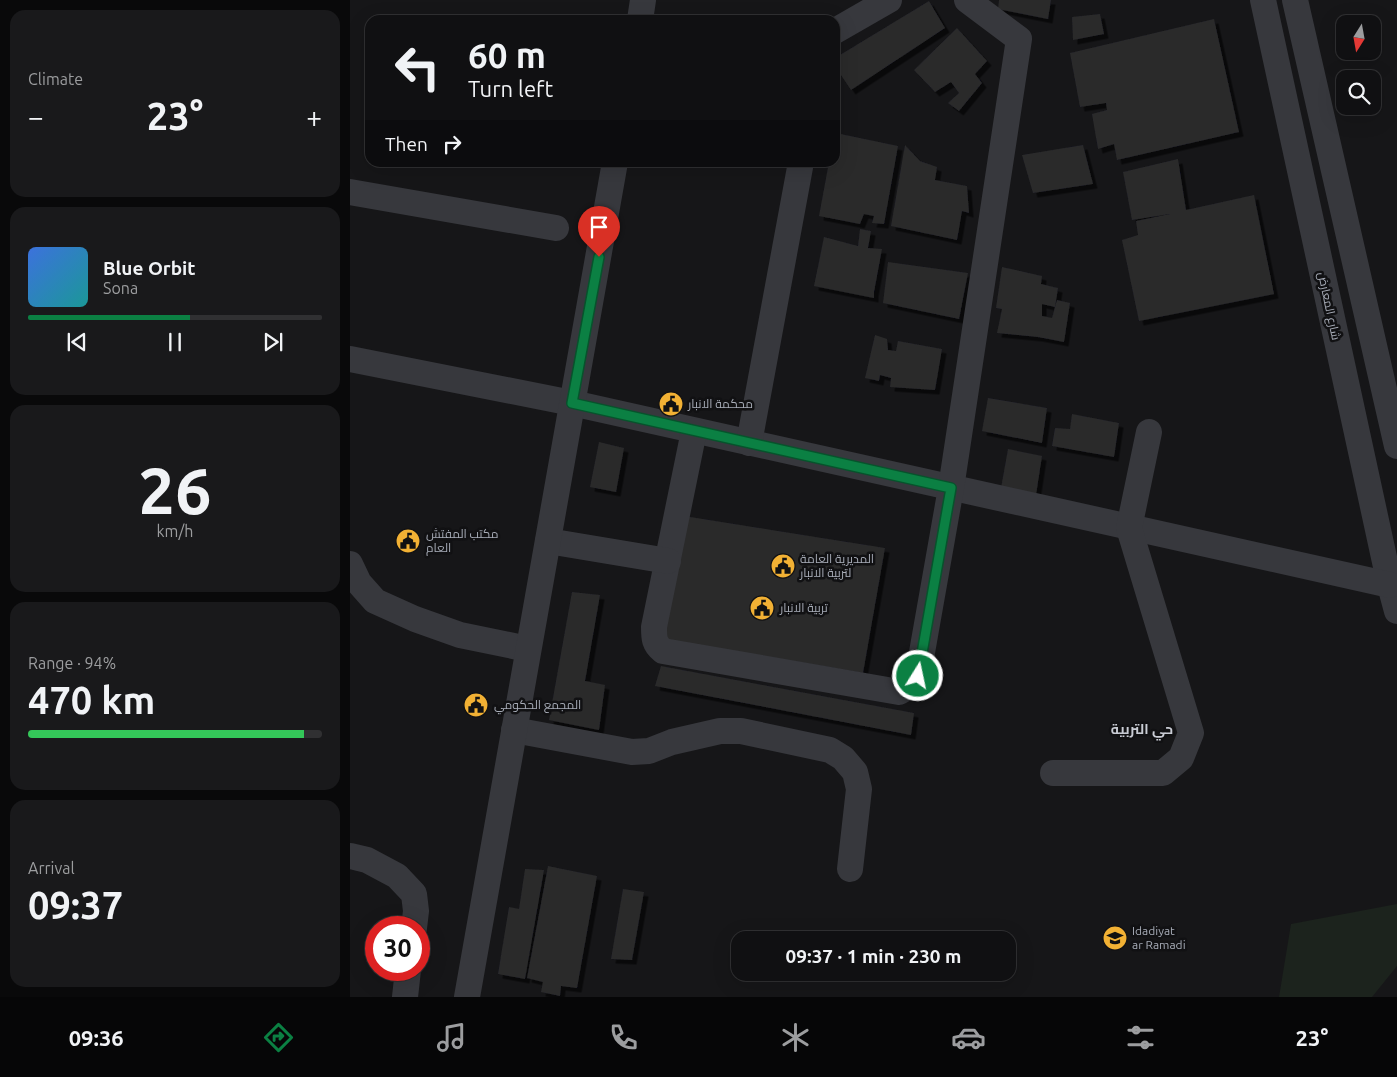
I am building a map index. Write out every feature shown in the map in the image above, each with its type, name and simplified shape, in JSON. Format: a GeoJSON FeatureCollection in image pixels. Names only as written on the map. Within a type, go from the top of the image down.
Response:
{"type":"FeatureCollection","features":[{"type":"Feature","properties":{"kind":"street"},"geometry":{"type":"LineString","coordinates":[[641,15],[643,0]]}},
{"type":"Feature","properties":{"kind":"street"},"geometry":{"type":"LineString","coordinates":[[840,28],[888,0]]}},
{"type":"Feature","properties":{"kind":"street"},"geometry":{"type":"LineString","coordinates":[[694,430],[654,627],[656,646],[663,651],[899,692],[911,686],[918,676],[951,488],[1019,39],[967,0]]}},
{"type":"Feature","properties":{"kind":"street","name":"شارع المعارض"},"geometry":{"type":"LineString","coordinates":[[1263,0],[1397,611]]}},
{"type":"Feature","properties":{"kind":"street"},"geometry":{"type":"LineString","coordinates":[[1295,0],[1397,446]]}},
{"type":"Feature","properties":{"kind":"street"},"geometry":{"type":"LineString","coordinates":[[467,997],[614,167]]}},
{"type":"Feature","properties":{"kind":"street"},"geometry":{"type":"LineString","coordinates":[[749,443],[800,167]]}},
{"type":"Feature","properties":{"kind":"street"},"geometry":{"type":"LineString","coordinates":[[350,192],[556,228]]}},
{"type":"Feature","properties":{"kind":"street"},"geometry":{"type":"LineString","coordinates":[[350,359],[572,403],[1390,585]]}},
{"type":"Feature","properties":{"kind":"street"},"geometry":{"type":"LineString","coordinates":[[1053,773],[1163,773],[1181,758],[1191,733],[1129,528],[1149,432]]}},
{"type":"Feature","properties":{"kind":"street"},"geometry":{"type":"LineString","coordinates":[[548,541],[668,560]]}},
{"type":"Feature","properties":{"kind":"street"},"geometry":{"type":"LineString","coordinates":[[350,564],[359,583],[375,601],[415,620],[460,635],[528,649]]}},
{"type":"Feature","properties":{"kind":"street"},"geometry":{"type":"LineString","coordinates":[[514,730],[632,752],[649,751],[672,742],[720,731],[741,731],[830,750],[843,758],[855,772],[860,789],[850,868]]}},
{"type":"Feature","properties":{"kind":"street"},"geometry":{"type":"LineString","coordinates":[[350,856],[367,860],[396,876],[414,894],[415,916]]}},
{"type":"Feature","properties":{"kind":"street"},"geometry":{"type":"LineString","coordinates":[[405,997],[407,981]]}},
{"type":"Feature","properties":{"kind":"shaded area"},"geometry":{"type":"Polygon","coordinates":[[[1397,904],[1397,966],[1372,997],[1279,997],[1291,924],[1397,904]]]}},
{"type":"Feature","properties":{"kind":"building"},"geometry":{"type":"Polygon","coordinates":[[[999,0],[1051,0],[1048,19],[998,9],[999,0]]]}},
{"type":"Feature","properties":{"kind":"building"},"geometry":{"type":"Polygon","coordinates":[[[929,1],[945,28],[851,90],[840,74],[840,55],[929,1]]]}},
{"type":"Feature","properties":{"kind":"building"},"geometry":{"type":"Polygon","coordinates":[[[1100,14],[1104,34],[1073,40],[1072,17],[1100,14]]]}},
{"type":"Feature","properties":{"kind":"building"},"geometry":{"type":"Polygon","coordinates":[[[1214,19],[1239,132],[1117,160],[1114,144],[1098,149],[1092,114],[1107,110],[1106,103],[1080,107],[1070,53],[1214,19]]]}},
{"type":"Feature","properties":{"kind":"building"},"geometry":{"type":"Polygon","coordinates":[[[957,28],[987,61],[975,74],[982,83],[959,111],[948,103],[959,93],[951,82],[935,92],[914,70],[957,28]]]}},
{"type":"Feature","properties":{"kind":"building"},"geometry":{"type":"Polygon","coordinates":[[[840,134],[898,146],[884,224],[872,223],[874,216],[864,214],[860,224],[819,216],[828,167],[840,167],[840,134]]]}},
{"type":"Feature","properties":{"kind":"building"},"geometry":{"type":"Polygon","coordinates":[[[905,145],[920,161],[937,167],[935,180],[967,186],[969,213],[962,211],[957,240],[891,226],[905,145]]]}},
{"type":"Feature","properties":{"kind":"building"},"geometry":{"type":"Polygon","coordinates":[[[1083,145],[1093,184],[1033,193],[1022,155],[1083,145]]]}},
{"type":"Feature","properties":{"kind":"building"},"geometry":{"type":"Polygon","coordinates":[[[1178,159],[1186,210],[1254,195],[1274,294],[1139,321],[1122,240],[1138,235],[1136,221],[1170,214],[1132,220],[1123,172],[1178,159]]]}},
{"type":"Feature","properties":{"kind":"building"},"geometry":{"type":"Polygon","coordinates":[[[860,229],[871,231],[868,248],[882,249],[874,298],[814,286],[824,237],[858,246],[860,229]]]}},
{"type":"Feature","properties":{"kind":"building"},"geometry":{"type":"Polygon","coordinates":[[[888,262],[968,273],[959,319],[883,303],[888,262]]]}},
{"type":"Feature","properties":{"kind":"building"},"geometry":{"type":"Polygon","coordinates":[[[1002,267],[1042,276],[1041,284],[1058,288],[1055,307],[1057,300],[1070,303],[1064,342],[997,333],[1002,309],[996,308],[1002,267]],[[1042,304],[1042,316],[1052,318],[1055,307],[1042,304]]]}},
{"type":"Feature","properties":{"kind":"building"},"geometry":{"type":"Polygon","coordinates":[[[875,335],[887,339],[888,350],[896,351],[898,341],[942,349],[935,390],[890,387],[891,378],[880,375],[879,381],[865,378],[875,335]]]}},
{"type":"Feature","properties":{"kind":"building"},"geometry":{"type":"Polygon","coordinates":[[[988,398],[1047,408],[1042,443],[982,431],[988,398]]]}},
{"type":"Feature","properties":{"kind":"building"},"geometry":{"type":"Polygon","coordinates":[[[1072,414],[1119,423],[1114,457],[1052,446],[1055,428],[1070,429],[1072,414]]]}},
{"type":"Feature","properties":{"kind":"building"},"geometry":{"type":"Polygon","coordinates":[[[599,442],[624,448],[616,492],[590,487],[599,442]]]}},
{"type":"Feature","properties":{"kind":"building"},"geometry":{"type":"Polygon","coordinates":[[[1008,449],[1042,456],[1036,495],[1001,488],[1008,449]]]}},
{"type":"Feature","properties":{"kind":"building"},"geometry":{"type":"Polygon","coordinates":[[[684,516],[885,548],[863,673],[663,639],[684,516]]]}},
{"type":"Feature","properties":{"kind":"building"},"geometry":{"type":"Polygon","coordinates":[[[572,592],[600,595],[585,681],[605,685],[599,730],[549,720],[572,592]]]}},
{"type":"Feature","properties":{"kind":"building"},"geometry":{"type":"Polygon","coordinates":[[[661,666],[914,713],[911,735],[655,686],[661,666]]]}},
{"type":"Feature","properties":{"kind":"building"},"geometry":{"type":"Polygon","coordinates":[[[548,866],[597,876],[577,988],[561,986],[560,996],[541,992],[543,982],[527,978],[548,866]]]}},
{"type":"Feature","properties":{"kind":"building"},"geometry":{"type":"Polygon","coordinates":[[[525,869],[544,870],[525,979],[498,974],[509,907],[519,909],[525,869]]]}},
{"type":"Feature","properties":{"kind":"building"},"geometry":{"type":"Polygon","coordinates":[[[623,889],[644,892],[632,960],[611,959],[623,889]]]}},
{"type":"Feature","properties":{"kind":"place","name":"محكمة الانبار"},"geometry":{"type":"Point","coordinates":[671,404]}},
{"type":"Feature","properties":{"kind":"place","name":"مكتب المفتش العام"},"geometry":{"type":"Point","coordinates":[408,541]}},
{"type":"Feature","properties":{"kind":"place","name":"المديرية العامة لتربية الانبار"},"geometry":{"type":"Point","coordinates":[783,566]}},
{"type":"Feature","properties":{"kind":"place","name":"تربية الانبار"},"geometry":{"type":"Point","coordinates":[762,608]}},
{"type":"Feature","properties":{"kind":"place","name":"المجمع الحكومي"},"geometry":{"type":"Point","coordinates":[476,705]}},
{"type":"Feature","properties":{"kind":"place","name":"Idadiyat ar Ramadi"},"geometry":{"type":"Point","coordinates":[1115,938]}},
{"type":"Feature","properties":{"kind":"district","name":"حي التربية"},"geometry":{"type":"Point","coordinates":[1142,729]}},
{"type":"Feature","properties":{"kind":"route"},"geometry":{"type":"LineString","coordinates":[[599,257],[572,403],[951,488],[918,676]]}}]}
